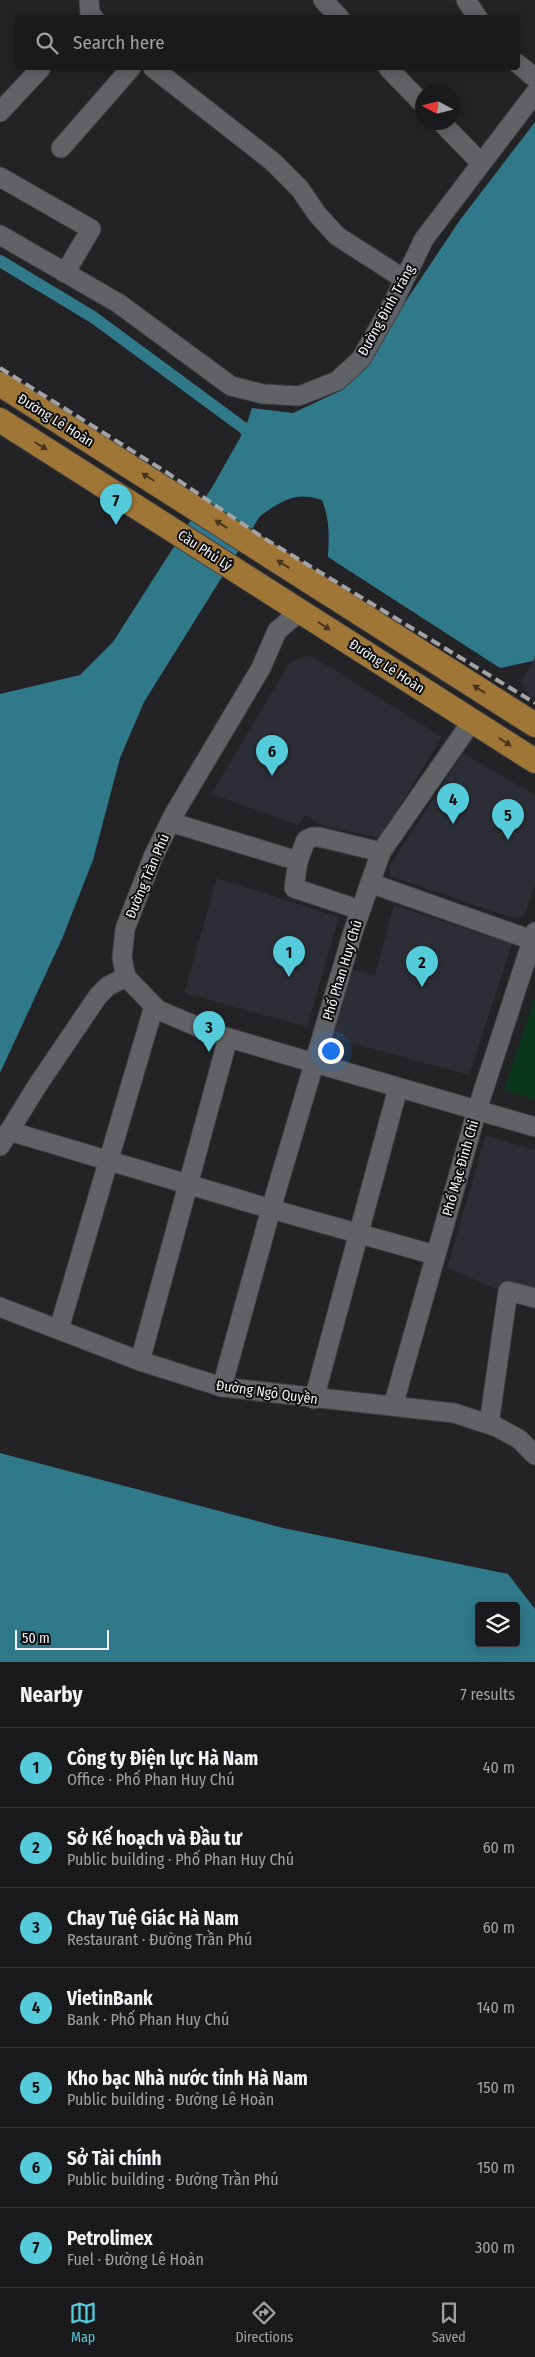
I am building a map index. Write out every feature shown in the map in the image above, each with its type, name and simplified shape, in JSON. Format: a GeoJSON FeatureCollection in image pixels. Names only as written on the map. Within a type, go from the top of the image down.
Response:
{"type":"FeatureCollection","features":[{"type":"Feature","properties":{"kind":"main road","name":"Đường Lê Hoàn"},"geometry":{"type":"LineString","coordinates":[[0,384],[317,586]]}},
{"type":"Feature","properties":{"kind":"main road","name":"Cầu Phủ Lý"},"geometry":{"type":"LineString","coordinates":[[0,420],[172,528],[238,572]]}},
{"type":"Feature","properties":{"kind":"main road","name":"Đường Lê Hoàn"},"geometry":{"type":"LineString","coordinates":[[238,572],[535,761]]}},
{"type":"Feature","properties":{"kind":"main road"},"geometry":{"type":"LineString","coordinates":[[300,611],[317,586],[535,725]]}},
{"type":"Feature","properties":{"kind":"street"},"geometry":{"type":"LineString","coordinates":[[322,0],[337,15]]}},
{"type":"Feature","properties":{"kind":"street"},"geometry":{"type":"LineString","coordinates":[[466,0],[476,15]]}},
{"type":"Feature","properties":{"kind":"street"},"geometry":{"type":"LineString","coordinates":[[520,66],[535,78]]}},
{"type":"Feature","properties":{"kind":"street"},"geometry":{"type":"LineString","coordinates":[[0,112],[39,70]]}},
{"type":"Feature","properties":{"kind":"street"},"geometry":{"type":"LineString","coordinates":[[61,148],[129,70]]}},
{"type":"Feature","properties":{"kind":"street"},"geometry":{"type":"LineString","coordinates":[[156,70],[272,161],[300,189],[317,214],[337,236],[404,279]]}},
{"type":"Feature","properties":{"kind":"street"},"geometry":{"type":"LineString","coordinates":[[390,70],[415,96]]}},
{"type":"Feature","properties":{"kind":"street","name":"Đường Đinh Tráng"},"geometry":{"type":"LineString","coordinates":[[0,235],[118,304],[231,386],[263,394],[299,396],[337,382],[361,359],[424,239],[535,93]]}},
{"type":"Feature","properties":{"kind":"street"},"geometry":{"type":"LineString","coordinates":[[449,130],[481,164]]}},
{"type":"Feature","properties":{"kind":"street"},"geometry":{"type":"LineString","coordinates":[[0,177],[92,229],[65,273]]}},
{"type":"Feature","properties":{"kind":"street","name":"Đường Trần Phú"},"geometry":{"type":"LineString","coordinates":[[126,977],[122,958],[125,929],[143,880],[170,822],[261,668],[278,631],[300,611]]}},
{"type":"Feature","properties":{"kind":"street","name":"Phố Phan Huy Chú"},"geometry":{"type":"LineString","coordinates":[[222,1387],[271,1209],[314,1064],[360,910],[381,852],[472,721]]}},
{"type":"Feature","properties":{"kind":"street"},"geometry":{"type":"LineString","coordinates":[[170,822],[298,861]]}},
{"type":"Feature","properties":{"kind":"street"},"geometry":{"type":"LineString","coordinates":[[360,910],[297,890],[293,885],[298,861],[306,840],[313,837],[381,852]]}},
{"type":"Feature","properties":{"kind":"street"},"geometry":{"type":"LineString","coordinates":[[370,883],[534,936]]}},
{"type":"Feature","properties":{"kind":"street","name":"Phố Mạc Đĩnh Chi"},"geometry":{"type":"LineString","coordinates":[[392,1406],[477,1110],[534,936]]}},
{"type":"Feature","properties":{"kind":"street"},"geometry":{"type":"LineString","coordinates":[[435,1255],[109,1161],[5,1138],[98,996],[108,986],[126,977],[154,1006],[187,1024],[314,1064],[535,1127]]}},
{"type":"Feature","properties":{"kind":"street"},"geometry":{"type":"LineString","coordinates":[[59,1329],[154,1006]]}},
{"type":"Feature","properties":{"kind":"street"},"geometry":{"type":"LineString","coordinates":[[140,1361],[228,1038]]}},
{"type":"Feature","properties":{"kind":"street"},"geometry":{"type":"LineString","coordinates":[[314,1399],[398,1088]]}},
{"type":"Feature","properties":{"kind":"street"},"geometry":{"type":"LineString","coordinates":[[489,1424],[508,1291],[535,1298]]}},
{"type":"Feature","properties":{"kind":"street","name":"Đường Ngô Quyền"},"geometry":{"type":"LineString","coordinates":[[0,1307],[140,1361],[222,1387],[314,1399],[454,1413],[489,1424],[519,1439],[535,1455]]}},
{"type":"Feature","properties":{"kind":"shaded area"},"geometry":{"type":"Polygon","coordinates":[[[306,656],[315,658],[442,737],[380,838],[324,826],[305,815],[298,825],[211,794],[290,662],[306,656]]]}},
{"type":"Feature","properties":{"kind":"shaded area"},"geometry":{"type":"Polygon","coordinates":[[[535,656],[535,699],[530,696],[521,683],[535,656]]]}},
{"type":"Feature","properties":{"kind":"shaded area"},"geometry":{"type":"Polygon","coordinates":[[[463,753],[535,795],[535,884],[524,916],[513,918],[390,876],[389,867],[463,753]]]}},
{"type":"Feature","properties":{"kind":"shaded area"},"geometry":{"type":"Polygon","coordinates":[[[217,878],[339,917],[307,1027],[184,993],[217,878]]]}},
{"type":"Feature","properties":{"kind":"shaded area"},"geometry":{"type":"Polygon","coordinates":[[[394,905],[512,944],[469,1075],[332,1038],[352,969],[375,976],[394,905]]]}},
{"type":"Feature","properties":{"kind":"shaded area"},"geometry":{"type":"Polygon","coordinates":[[[486,1135],[535,1150],[535,1305],[447,1268],[486,1135]]]}},
{"type":"Feature","properties":{"kind":"green space"},"geometry":{"type":"Polygon","coordinates":[[[535,997],[535,1100],[504,1090],[535,997]]]}},
{"type":"Feature","properties":{"kind":"water"},"geometry":{"type":"Polygon","coordinates":[[[535,122],[535,656],[533,661],[500,668],[328,557],[328,521],[322,500],[312,497],[296,497],[282,502],[260,516],[144,702],[120,758],[93,860],[62,939],[0,1073],[0,694],[80,675],[113,642],[214,484],[245,429],[252,408],[293,413],[340,391],[355,377],[460,220],[535,122]]]}},
{"type":"Feature","properties":{"kind":"water"},"geometry":{"type":"Polygon","coordinates":[[[0,1453],[283,1528],[508,1574],[535,1609],[535,1662],[0,1662],[0,1453]]]}},
{"type":"Feature","properties":{"kind":"waterway"},"geometry":{"type":"LineString","coordinates":[[0,261],[93,317],[245,429],[253,445]]}},
{"type":"Feature","properties":{"kind":"railway"},"geometry":{"type":"LineString","coordinates":[[0,368],[166,472],[262,537],[535,703]]}},
{"type":"Feature","properties":{"kind":"place","name":"Petrolimex"},"geometry":{"type":"Point","coordinates":[116,525]}},
{"type":"Feature","properties":{"kind":"place","name":"Sở Tài chính"},"geometry":{"type":"Point","coordinates":[272,776]}},
{"type":"Feature","properties":{"kind":"place","name":"VietinBank"},"geometry":{"type":"Point","coordinates":[453,824]}},
{"type":"Feature","properties":{"kind":"place","name":"Kho bạc Nhà nước tỉnh Hà Nam"},"geometry":{"type":"Point","coordinates":[508,840]}},
{"type":"Feature","properties":{"kind":"place","name":"Công ty Điện lực Hà Nam"},"geometry":{"type":"Point","coordinates":[289,977]}},
{"type":"Feature","properties":{"kind":"place","name":"Sở Kế hoạch và Đầu tư"},"geometry":{"type":"Point","coordinates":[422,987]}},
{"type":"Feature","properties":{"kind":"place","name":"Chay Tuệ Giác Hà Nam"},"geometry":{"type":"Point","coordinates":[209,1052]}}]}
